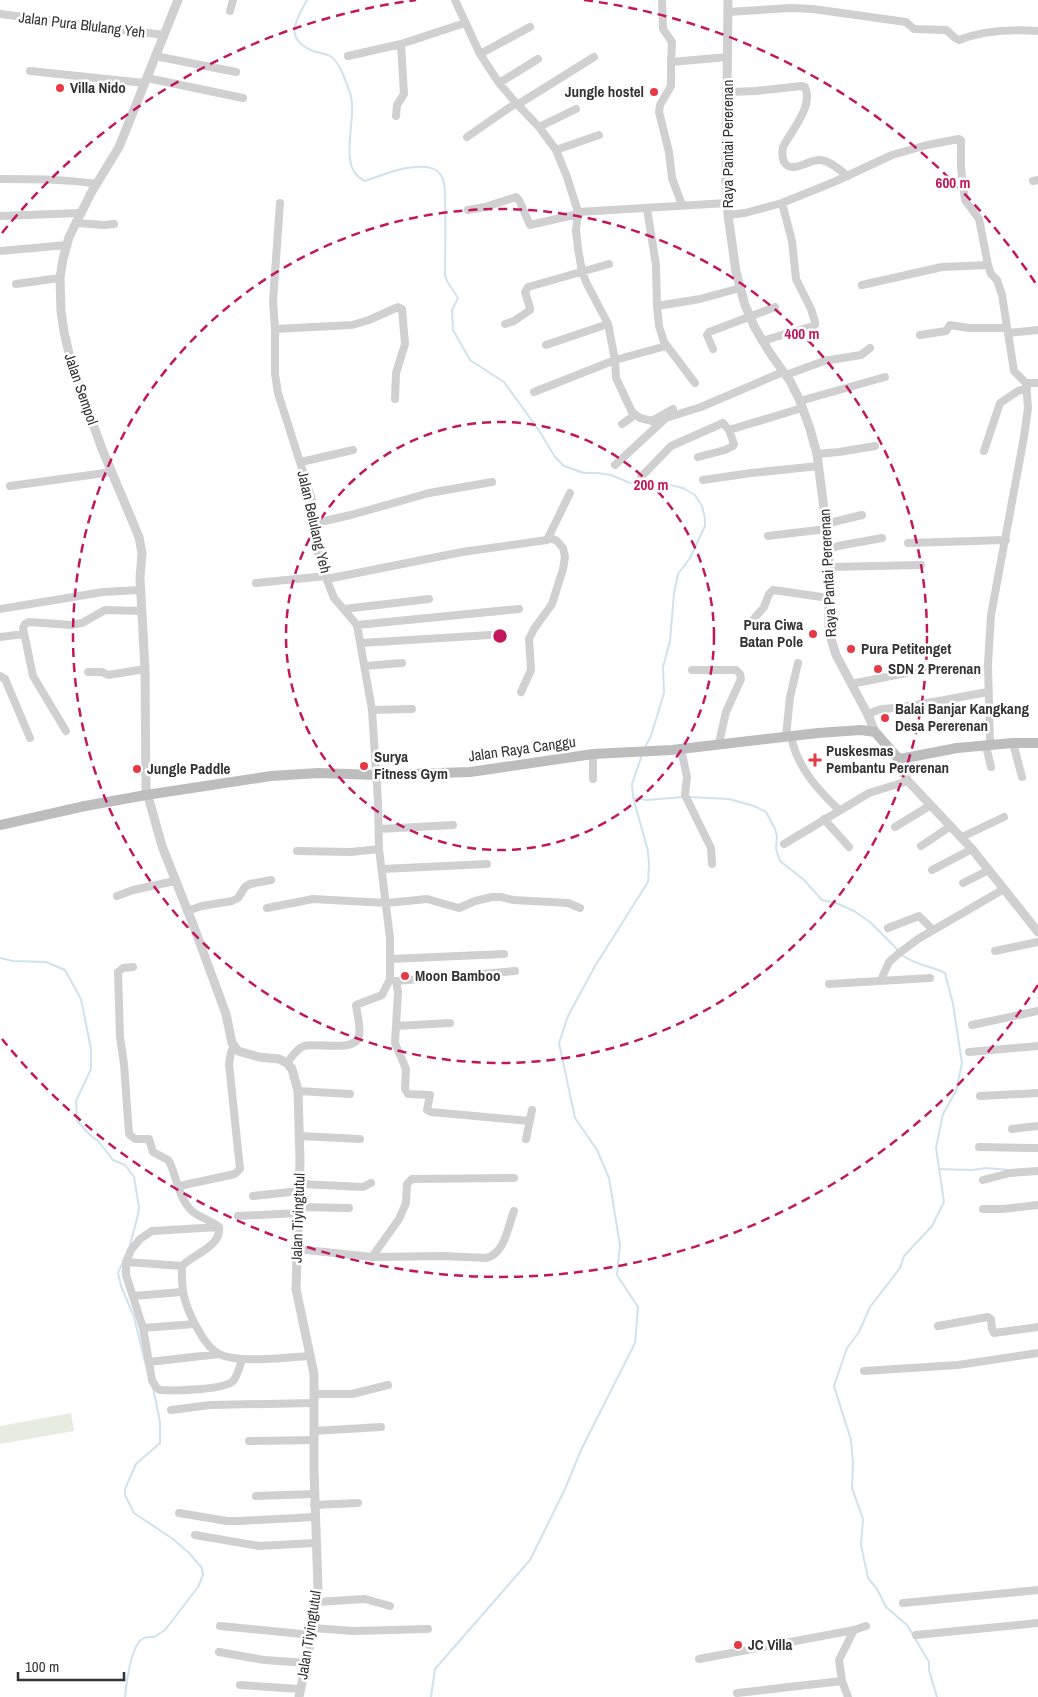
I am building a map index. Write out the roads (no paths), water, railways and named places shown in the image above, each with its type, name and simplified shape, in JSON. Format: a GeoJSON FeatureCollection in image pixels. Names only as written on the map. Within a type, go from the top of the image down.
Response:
{"type":"FeatureCollection","features":[{"type":"Feature","properties":{"kind":"main road","name":"Jalan Raya Canggu"},"geometry":{"type":"LineString","coordinates":[[0,825],[146,794],[271,776],[319,773],[377,775],[470,772],[593,754],[681,749],[719,743],[861,730],[875,732]]}},
{"type":"Feature","properties":{"kind":"main road"},"geometry":{"type":"LineString","coordinates":[[875,732],[900,759],[950,749],[1013,743],[1038,743]]}},
{"type":"Feature","properties":{"kind":"street","name":"Jalan Sempol"},"geometry":{"type":"LineString","coordinates":[[146,794],[145,669],[140,590],[142,553],[139,537],[112,472],[71,362],[61,311],[60,278],[67,245],[76,223],[119,147],[178,0]]}},
{"type":"Feature","properties":{"kind":"street"},"geometry":{"type":"LineString","coordinates":[[230,11],[233,0]]}},
{"type":"Feature","properties":{"kind":"street"},"geometry":{"type":"LineString","coordinates":[[455,0],[480,54],[499,83],[516,104],[539,127],[556,150],[567,176],[578,213],[576,230],[582,271],[608,324],[615,360],[616,378],[632,412],[633,417],[622,424]]}},
{"type":"Feature","properties":{"kind":"street"},"geometry":{"type":"LineString","coordinates":[[662,0],[663,29],[672,42],[671,86],[660,105],[659,112],[669,152],[672,178],[682,205]]}},
{"type":"Feature","properties":{"kind":"street","name":"Raya Pantai Pererenan"},"geometry":{"type":"LineString","coordinates":[[728,0],[726,148],[728,215],[736,272],[750,317],[762,341],[784,373],[801,404],[817,454],[829,549],[830,632],[832,644],[867,712],[875,732]]}},
{"type":"Feature","properties":{"kind":"street"},"geometry":{"type":"LineString","coordinates":[[813,9],[815,0]]}},
{"type":"Feature","properties":{"kind":"street"},"geometry":{"type":"LineString","coordinates":[[728,12],[790,4],[906,22],[914,29],[950,32],[953,38],[959,40],[972,35],[1004,30],[1038,31]]}},
{"type":"Feature","properties":{"kind":"street","name":"Jalan Pura Blulang Yeh"},"geometry":{"type":"LineString","coordinates":[[0,14],[164,35]]}},
{"type":"Feature","properties":{"kind":"street"},"geometry":{"type":"LineString","coordinates":[[348,56],[401,44],[465,23]]}},
{"type":"Feature","properties":{"kind":"street"},"geometry":{"type":"LineString","coordinates":[[480,54],[530,27]]}},
{"type":"Feature","properties":{"kind":"street"},"geometry":{"type":"LineString","coordinates":[[396,116],[397,105],[404,94],[401,44]]}},
{"type":"Feature","properties":{"kind":"street"},"geometry":{"type":"LineString","coordinates":[[155,56],[236,72]]}},
{"type":"Feature","properties":{"kind":"street"},"geometry":{"type":"LineString","coordinates":[[466,137],[594,57]]}},
{"type":"Feature","properties":{"kind":"street"},"geometry":{"type":"LineString","coordinates":[[671,62],[728,57]]}},
{"type":"Feature","properties":{"kind":"street"},"geometry":{"type":"LineString","coordinates":[[499,83],[538,59]]}},
{"type":"Feature","properties":{"kind":"street"},"geometry":{"type":"LineString","coordinates":[[30,71],[146,80],[243,98]]}},
{"type":"Feature","properties":{"kind":"street"},"geometry":{"type":"LineString","coordinates":[[728,92],[805,87],[807,96],[804,109],[783,147],[781,154],[784,161],[787,166],[792,168],[817,160],[824,161],[848,176]]}},
{"type":"Feature","properties":{"kind":"street"},"geometry":{"type":"LineString","coordinates":[[539,127],[576,109]]}},
{"type":"Feature","properties":{"kind":"street"},"geometry":{"type":"LineString","coordinates":[[556,150],[598,135]]}},
{"type":"Feature","properties":{"kind":"street"},"geometry":{"type":"LineString","coordinates":[[728,215],[745,213],[782,203],[909,149],[961,140],[965,200],[979,219],[988,265],[991,274],[997,280],[1000,288],[1014,371],[1027,385],[1028,408],[1024,437],[991,615],[988,664],[988,746],[991,767]]}},
{"type":"Feature","properties":{"kind":"street"},"geometry":{"type":"LineString","coordinates":[[0,179],[75,180],[97,184]]}},
{"type":"Feature","properties":{"kind":"street"},"geometry":{"type":"LineString","coordinates":[[468,210],[485,207],[516,197],[530,225],[578,213],[728,203]]}},
{"type":"Feature","properties":{"kind":"street","name":"Jalan Belulang Yeh"},"geometry":{"type":"LineString","coordinates":[[280,203],[273,301],[275,374],[278,393],[312,500],[312,524],[321,565],[334,598],[357,625],[361,644],[372,710],[377,775],[379,849],[387,904],[390,959],[393,980],[398,992],[395,1043],[406,1069],[405,1089],[408,1094],[430,1095],[428,1110],[431,1112],[529,1121]]}},
{"type":"Feature","properties":{"kind":"street"},"geometry":{"type":"LineString","coordinates":[[762,341],[810,327],[815,322],[811,309],[796,280],[792,241],[782,203]]}},
{"type":"Feature","properties":{"kind":"street"},"geometry":{"type":"LineString","coordinates":[[647,209],[656,265],[659,326],[666,346],[695,383]]}},
{"type":"Feature","properties":{"kind":"street"},"geometry":{"type":"LineString","coordinates":[[0,216],[81,213]]}},
{"type":"Feature","properties":{"kind":"street"},"geometry":{"type":"LineString","coordinates":[[76,223],[114,224]]}},
{"type":"Feature","properties":{"kind":"street"},"geometry":{"type":"LineString","coordinates":[[0,251],[67,245]]}},
{"type":"Feature","properties":{"kind":"street"},"geometry":{"type":"LineString","coordinates":[[504,324],[514,321],[530,310],[525,292],[528,287],[609,264]]}},
{"type":"Feature","properties":{"kind":"street"},"geometry":{"type":"LineString","coordinates":[[862,285],[942,267],[988,265]]}},
{"type":"Feature","properties":{"kind":"street"},"geometry":{"type":"LineString","coordinates":[[16,284],[60,278]]}},
{"type":"Feature","properties":{"kind":"street"},"geometry":{"type":"LineString","coordinates":[[657,306],[700,299],[740,288]]}},
{"type":"Feature","properties":{"kind":"street"},"geometry":{"type":"LineString","coordinates":[[275,329],[352,324],[369,320],[398,307],[402,309],[405,344],[396,373],[395,399]]}},
{"type":"Feature","properties":{"kind":"street"},"geometry":{"type":"LineString","coordinates":[[713,349],[707,335],[709,332],[775,307]]}},
{"type":"Feature","properties":{"kind":"street"},"geometry":{"type":"LineString","coordinates":[[546,345],[608,324]]}},
{"type":"Feature","properties":{"kind":"street"},"geometry":{"type":"LineString","coordinates":[[920,335],[946,331],[950,325],[969,328],[1038,330]]}},
{"type":"Feature","properties":{"kind":"street"},"geometry":{"type":"LineString","coordinates":[[534,392],[615,360],[666,346]]}},
{"type":"Feature","properties":{"kind":"street"},"geometry":{"type":"LineString","coordinates":[[614,465],[666,418],[701,407],[784,373],[824,361],[861,355],[870,348]]}},
{"type":"Feature","properties":{"kind":"street"},"geometry":{"type":"LineString","coordinates":[[729,430],[885,377]]}},
{"type":"Feature","properties":{"kind":"street"},"geometry":{"type":"LineString","coordinates":[[984,451],[1000,403],[1027,385],[1038,383]]}},
{"type":"Feature","properties":{"kind":"street"},"geometry":{"type":"LineString","coordinates":[[632,412],[640,418],[652,421],[673,409]]}},
{"type":"Feature","properties":{"kind":"street"},"geometry":{"type":"LineString","coordinates":[[641,477],[672,446],[723,423],[729,430],[733,446],[698,457]]}},
{"type":"Feature","properties":{"kind":"street"},"geometry":{"type":"LineString","coordinates":[[817,454],[875,446]]}},
{"type":"Feature","properties":{"kind":"street"},"geometry":{"type":"LineString","coordinates":[[301,462],[353,450]]}},
{"type":"Feature","properties":{"kind":"street"},"geometry":{"type":"LineString","coordinates":[[703,480],[819,466]]}},
{"type":"Feature","properties":{"kind":"street"},"geometry":{"type":"LineString","coordinates":[[10,486],[112,472]]}},
{"type":"Feature","properties":{"kind":"street"},"geometry":{"type":"LineString","coordinates":[[312,524],[430,493],[492,482]]}},
{"type":"Feature","properties":{"kind":"street"},"geometry":{"type":"LineString","coordinates":[[549,538],[570,492]]}},
{"type":"Feature","properties":{"kind":"street"},"geometry":{"type":"LineString","coordinates":[[768,536],[826,526],[862,516]]}},
{"type":"Feature","properties":{"kind":"street"},"geometry":{"type":"LineString","coordinates":[[256,583],[326,577],[549,538],[557,541],[563,548],[565,556],[563,569],[552,604],[529,639],[531,670],[522,692]]}},
{"type":"Feature","properties":{"kind":"street"},"geometry":{"type":"LineString","coordinates":[[829,549],[882,538]]}},
{"type":"Feature","properties":{"kind":"street"},"geometry":{"type":"LineString","coordinates":[[908,543],[1006,540]]}},
{"type":"Feature","properties":{"kind":"street"},"geometry":{"type":"LineString","coordinates":[[830,567],[921,565]]}},
{"type":"Feature","properties":{"kind":"street"},"geometry":{"type":"LineString","coordinates":[[0,609],[103,592],[140,590]]}},
{"type":"Feature","properties":{"kind":"street"},"geometry":{"type":"LineString","coordinates":[[751,622],[764,607],[769,594],[773,590],[829,598]]}},
{"type":"Feature","properties":{"kind":"street"},"geometry":{"type":"LineString","coordinates":[[344,609],[429,598]]}},
{"type":"Feature","properties":{"kind":"street"},"geometry":{"type":"LineString","coordinates":[[357,625],[519,609]]}},
{"type":"Feature","properties":{"kind":"street"},"geometry":{"type":"LineString","coordinates":[[66,731],[33,676],[23,628],[25,624],[29,622],[70,626],[82,623],[106,610],[142,611]]}},
{"type":"Feature","properties":{"kind":"street"},"geometry":{"type":"LineString","coordinates":[[0,637],[24,634]]}},
{"type":"Feature","properties":{"kind":"street"},"geometry":{"type":"LineString","coordinates":[[361,644],[490,635]]}},
{"type":"Feature","properties":{"kind":"street"},"geometry":{"type":"LineString","coordinates":[[365,666],[402,663]]}},
{"type":"Feature","properties":{"kind":"street"},"geometry":{"type":"LineString","coordinates":[[798,663],[790,698],[788,736],[796,757],[802,766],[822,794],[839,810]]}},
{"type":"Feature","properties":{"kind":"street"},"geometry":{"type":"LineString","coordinates":[[88,672],[102,672],[108,675],[145,669]]}},
{"type":"Feature","properties":{"kind":"street"},"geometry":{"type":"LineString","coordinates":[[692,670],[736,670],[740,674],[741,679],[726,712],[719,743]]}},
{"type":"Feature","properties":{"kind":"street"},"geometry":{"type":"LineString","coordinates":[[851,684],[921,670]]}},
{"type":"Feature","properties":{"kind":"street"},"geometry":{"type":"LineString","coordinates":[[0,676],[5,679],[30,738]]}},
{"type":"Feature","properties":{"kind":"street"},"geometry":{"type":"LineString","coordinates":[[861,730],[867,712],[876,709],[899,708],[988,692]]}},
{"type":"Feature","properties":{"kind":"street"},"geometry":{"type":"LineString","coordinates":[[372,710],[412,709]]}},
{"type":"Feature","properties":{"kind":"street"},"geometry":{"type":"LineString","coordinates":[[1013,743],[1022,777]]}},
{"type":"Feature","properties":{"kind":"street"},"geometry":{"type":"LineString","coordinates":[[681,749],[687,776],[685,795],[711,848],[712,864]]}},
{"type":"Feature","properties":{"kind":"street"},"geometry":{"type":"LineString","coordinates":[[593,754],[593,780]]}},
{"type":"Feature","properties":{"kind":"street"},"geometry":{"type":"LineString","coordinates":[[900,759],[902,771],[908,782],[972,849],[1038,932]]}},
{"type":"Feature","properties":{"kind":"street"},"geometry":{"type":"LineString","coordinates":[[784,844],[869,792],[908,782]]}},
{"type":"Feature","properties":{"kind":"street"},"geometry":{"type":"LineString","coordinates":[[146,794],[175,881],[226,1014],[230,1039],[238,1051],[279,1059],[287,1063],[304,1046],[352,1045],[359,1038],[356,1005],[382,995],[393,980],[514,971]]}},
{"type":"Feature","properties":{"kind":"street"},"geometry":{"type":"LineString","coordinates":[[895,826],[931,805]]}},
{"type":"Feature","properties":{"kind":"street"},"geometry":{"type":"LineString","coordinates":[[962,838],[1004,817]]}},
{"type":"Feature","properties":{"kind":"street"},"geometry":{"type":"LineString","coordinates":[[824,819],[849,847]]}},
{"type":"Feature","properties":{"kind":"street"},"geometry":{"type":"LineString","coordinates":[[379,829],[453,825]]}},
{"type":"Feature","properties":{"kind":"street"},"geometry":{"type":"LineString","coordinates":[[921,846],[951,826]]}},
{"type":"Feature","properties":{"kind":"street"},"geometry":{"type":"LineString","coordinates":[[297,851],[352,852],[379,849]]}},
{"type":"Feature","properties":{"kind":"street"},"geometry":{"type":"LineString","coordinates":[[932,870],[972,849]]}},
{"type":"Feature","properties":{"kind":"street"},"geometry":{"type":"LineString","coordinates":[[382,869],[487,864]]}},
{"type":"Feature","properties":{"kind":"street"},"geometry":{"type":"LineString","coordinates":[[963,883],[989,870]]}},
{"type":"Feature","properties":{"kind":"street"},"geometry":{"type":"LineString","coordinates":[[187,910],[238,898],[245,887],[250,884],[271,880]]}},
{"type":"Feature","properties":{"kind":"street"},"geometry":{"type":"LineString","coordinates":[[117,896],[133,890],[175,881]]}},
{"type":"Feature","properties":{"kind":"street"},"geometry":{"type":"LineString","coordinates":[[881,980],[889,962],[918,939],[1004,889]]}},
{"type":"Feature","properties":{"kind":"street"},"geometry":{"type":"LineString","coordinates":[[267,908],[313,899],[387,904],[427,899],[459,908],[476,900],[501,897],[513,900],[568,903],[580,908]]}},
{"type":"Feature","properties":{"kind":"street"},"geometry":{"type":"LineString","coordinates":[[888,928],[919,916],[933,930]]}},
{"type":"Feature","properties":{"kind":"street"},"geometry":{"type":"LineString","coordinates":[[994,952],[1038,942]]}},
{"type":"Feature","properties":{"kind":"street"},"geometry":{"type":"LineString","coordinates":[[390,959],[504,954]]}},
{"type":"Feature","properties":{"kind":"street"},"geometry":{"type":"LineString","coordinates":[[133,967],[122,968],[118,972],[120,1037],[129,1134],[135,1139],[149,1139],[153,1152],[170,1163],[185,1203],[200,1216],[219,1227]]}},
{"type":"Feature","properties":{"kind":"street"},"geometry":{"type":"LineString","coordinates":[[829,984],[930,978]]}},
{"type":"Feature","properties":{"kind":"street"},"geometry":{"type":"LineString","coordinates":[[972,1025],[1038,1011]]}},
{"type":"Feature","properties":{"kind":"street"},"geometry":{"type":"LineString","coordinates":[[396,1026],[450,1023]]}},
{"type":"Feature","properties":{"kind":"street"},"geometry":{"type":"LineString","coordinates":[[969,1052],[1038,1046]]}},
{"type":"Feature","properties":{"kind":"street"},"geometry":{"type":"LineString","coordinates":[[184,1185],[235,1174],[240,1169],[229,1064],[230,1052],[234,1047]]}},
{"type":"Feature","properties":{"kind":"street","name":"Jalan Tiyingtutul"},"geometry":{"type":"LineString","coordinates":[[287,1063],[292,1069],[298,1091],[300,1136],[297,1299],[314,1374],[314,1505],[318,1589],[313,1631],[299,1693]]}},
{"type":"Feature","properties":{"kind":"street"},"geometry":{"type":"LineString","coordinates":[[298,1091],[350,1094]]}},
{"type":"Feature","properties":{"kind":"street"},"geometry":{"type":"LineString","coordinates":[[980,1096],[1038,1093]]}},
{"type":"Feature","properties":{"kind":"street"},"geometry":{"type":"LineString","coordinates":[[526,1139],[532,1110]]}},
{"type":"Feature","properties":{"kind":"street"},"geometry":{"type":"LineString","coordinates":[[1012,1129],[1038,1126]]}},
{"type":"Feature","properties":{"kind":"street"},"geometry":{"type":"LineString","coordinates":[[300,1136],[360,1139]]}},
{"type":"Feature","properties":{"kind":"street"},"geometry":{"type":"LineString","coordinates":[[980,1147],[1038,1148]]}},
{"type":"Feature","properties":{"kind":"street"},"geometry":{"type":"LineString","coordinates":[[983,1180],[1010,1173],[1038,1171]]}},
{"type":"Feature","properties":{"kind":"street"},"geometry":{"type":"LineString","coordinates":[[372,1257],[399,1219],[406,1203],[407,1184],[412,1179],[514,1178]]}},
{"type":"Feature","properties":{"kind":"street"},"geometry":{"type":"LineString","coordinates":[[253,1196],[300,1188],[363,1187],[371,1183]]}},
{"type":"Feature","properties":{"kind":"street"},"geometry":{"type":"LineString","coordinates":[[983,1209],[1038,1205]]}},
{"type":"Feature","properties":{"kind":"street"},"geometry":{"type":"LineString","coordinates":[[238,1216],[299,1210],[349,1208]]}},
{"type":"Feature","properties":{"kind":"street"},"geometry":{"type":"LineString","coordinates":[[297,1249],[372,1257],[444,1256],[486,1258],[493,1256],[501,1246],[514,1211]]}},
{"type":"Feature","properties":{"kind":"street"},"geometry":{"type":"LineString","coordinates":[[219,1227],[152,1231],[140,1239],[131,1250],[126,1262],[126,1275],[143,1328],[152,1380],[160,1390],[222,1387],[234,1380],[242,1359]]}},
{"type":"Feature","properties":{"kind":"street"},"geometry":{"type":"LineString","coordinates":[[126,1262],[182,1266],[210,1245],[219,1235],[219,1227]]}},
{"type":"Feature","properties":{"kind":"street"},"geometry":{"type":"LineString","coordinates":[[182,1266],[184,1302],[208,1345],[219,1354]]}},
{"type":"Feature","properties":{"kind":"street"},"geometry":{"type":"LineString","coordinates":[[133,1296],[182,1292]]}},
{"type":"Feature","properties":{"kind":"street"},"geometry":{"type":"LineString","coordinates":[[938,1326],[990,1317],[994,1333],[1038,1327]]}},
{"type":"Feature","properties":{"kind":"street"},"geometry":{"type":"LineString","coordinates":[[143,1328],[195,1324]]}},
{"type":"Feature","properties":{"kind":"street"},"geometry":{"type":"LineString","coordinates":[[864,1372],[958,1365],[1038,1353]]}},
{"type":"Feature","properties":{"kind":"street"},"geometry":{"type":"LineString","coordinates":[[149,1362],[219,1354],[242,1359],[310,1356]]}},
{"type":"Feature","properties":{"kind":"street"},"geometry":{"type":"LineString","coordinates":[[171,1410],[210,1405],[352,1394],[388,1384]]}},
{"type":"Feature","properties":{"kind":"street"},"geometry":{"type":"LineString","coordinates":[[249,1441],[314,1436],[381,1427]]}},
{"type":"Feature","properties":{"kind":"street"},"geometry":{"type":"LineString","coordinates":[[256,1496],[314,1494]]}},
{"type":"Feature","properties":{"kind":"street"},"geometry":{"type":"LineString","coordinates":[[314,1505],[358,1503]]}},
{"type":"Feature","properties":{"kind":"street"},"geometry":{"type":"LineString","coordinates":[[179,1513],[227,1521],[315,1517]]}},
{"type":"Feature","properties":{"kind":"street"},"geometry":{"type":"LineString","coordinates":[[195,1535],[259,1546],[315,1543]]}},
{"type":"Feature","properties":{"kind":"street"},"geometry":{"type":"LineString","coordinates":[[903,1603],[1038,1590]]}},
{"type":"Feature","properties":{"kind":"street"},"geometry":{"type":"LineString","coordinates":[[316,1602],[365,1599],[390,1606]]}},
{"type":"Feature","properties":{"kind":"street"},"geometry":{"type":"LineString","coordinates":[[916,1635],[1038,1623]]}},
{"type":"Feature","properties":{"kind":"street"},"geometry":{"type":"LineString","coordinates":[[220,1626],[313,1631],[428,1629]]}},
{"type":"Feature","properties":{"kind":"street"},"geometry":{"type":"LineString","coordinates":[[699,1659],[854,1630],[866,1626]]}},
{"type":"Feature","properties":{"kind":"street"},"geometry":{"type":"LineString","coordinates":[[848,1697],[842,1680],[839,1660],[854,1630]]}},
{"type":"Feature","properties":{"kind":"street"},"geometry":{"type":"LineString","coordinates":[[219,1652],[264,1660],[306,1663]]}},
{"type":"Feature","properties":{"kind":"street"},"geometry":{"type":"LineString","coordinates":[[737,1693],[842,1680]]}},
{"type":"Feature","properties":{"kind":"street"},"geometry":{"type":"LineString","coordinates":[[240,1685],[299,1693]]}},
{"type":"Feature","properties":{"kind":"waterway"},"geometry":{"type":"LineString","coordinates":[[307,0],[296,21],[295,34],[297,40],[303,45],[334,59],[342,73],[352,103],[349,154],[351,165],[356,175],[365,181],[390,172],[428,167],[436,170],[442,177],[445,194],[445,275],[458,298],[452,310],[453,330],[470,360],[504,382],[540,432],[555,457],[564,466],[584,473],[611,475],[630,483],[657,482],[683,488],[695,495],[702,506],[705,526],[690,558],[678,574],[674,593],[670,641],[663,667],[664,693],[651,736],[644,749]]}},
{"type":"Feature","properties":{"kind":"waterway"},"geometry":{"type":"LineString","coordinates":[[431,1697],[435,1669],[530,1560],[565,1489],[581,1450],[635,1343],[638,1307],[617,1275],[620,1245],[609,1178],[597,1150],[575,1118],[559,1043],[568,1016],[595,966],[648,882],[648,851],[633,797],[632,784],[642,755]]}},
{"type":"Feature","properties":{"kind":"waterway"},"geometry":{"type":"LineString","coordinates":[[634,798],[647,800],[683,797]]}},
{"type":"Feature","properties":{"kind":"waterway"},"geometry":{"type":"LineString","coordinates":[[688,797],[729,799],[754,806],[766,812],[775,829],[777,836],[776,849],[780,861],[803,879],[822,900],[836,903],[854,911],[870,922],[899,951]]}},
{"type":"Feature","properties":{"kind":"waterway"},"geometry":{"type":"LineString","coordinates":[[902,955],[912,961],[945,973],[953,1004],[962,1063],[956,1091],[943,1114],[936,1148],[944,1202],[932,1226],[904,1256],[900,1268],[870,1307],[859,1332],[847,1348],[834,1386],[851,1440],[853,1462],[852,1488],[863,1519],[861,1545],[868,1578],[877,1589],[886,1607],[907,1625],[929,1662],[929,1670],[937,1697]]}},
{"type":"Feature","properties":{"kind":"waterway"},"geometry":{"type":"LineString","coordinates":[[0,958],[13,961],[46,962],[65,970],[81,999],[91,1049],[91,1069],[76,1101],[77,1121],[99,1142],[113,1160],[125,1165],[134,1177],[139,1207],[130,1245]]}},
{"type":"Feature","properties":{"kind":"waterway"},"geometry":{"type":"LineString","coordinates":[[939,1169],[972,1170],[986,1168],[1008,1170]]}},
{"type":"Feature","properties":{"kind":"waterway"},"geometry":{"type":"LineString","coordinates":[[122,1264],[118,1273],[121,1286],[134,1317],[146,1366]]}},
{"type":"Feature","properties":{"kind":"waterway"},"geometry":{"type":"LineString","coordinates":[[125,1697],[130,1666],[138,1643],[143,1638],[154,1637],[165,1630],[198,1587],[203,1575],[202,1568],[189,1553],[173,1539],[134,1513],[125,1495],[125,1489],[136,1464],[160,1443],[160,1422],[153,1387]]}},
{"type":"Feature","properties":{"kind":"place","name":"Villa Nido"},"geometry":{"type":"Point","coordinates":[60,88]}},
{"type":"Feature","properties":{"kind":"place","name":"Jungle hostel"},"geometry":{"type":"Point","coordinates":[654,92]}},
{"type":"Feature","properties":{"kind":"place","name":"Pura Ciwa Batan Pole"},"geometry":{"type":"Point","coordinates":[813,634]}},
{"type":"Feature","properties":{"kind":"place","name":"Pura Petitenget"},"geometry":{"type":"Point","coordinates":[851,649]}},
{"type":"Feature","properties":{"kind":"place","name":"SDN 2 Prerenan"},"geometry":{"type":"Point","coordinates":[878,669]}},
{"type":"Feature","properties":{"kind":"place","name":"Balai Banjar Kangkang Desa Pererenan"},"geometry":{"type":"Point","coordinates":[885,718]}},
{"type":"Feature","properties":{"kind":"place","name":"Puskesmas Pembantu Pererenan"},"geometry":{"type":"Point","coordinates":[815,760]}},
{"type":"Feature","properties":{"kind":"place","name":"Surya Fitness Gym"},"geometry":{"type":"Point","coordinates":[364,766]}},
{"type":"Feature","properties":{"kind":"place","name":"Jungle Paddle"},"geometry":{"type":"Point","coordinates":[137,769]}},
{"type":"Feature","properties":{"kind":"place","name":"Moon Bamboo"},"geometry":{"type":"Point","coordinates":[405,976]}},
{"type":"Feature","properties":{"kind":"place","name":"JC Villa"},"geometry":{"type":"Point","coordinates":[738,1645]}}]}
